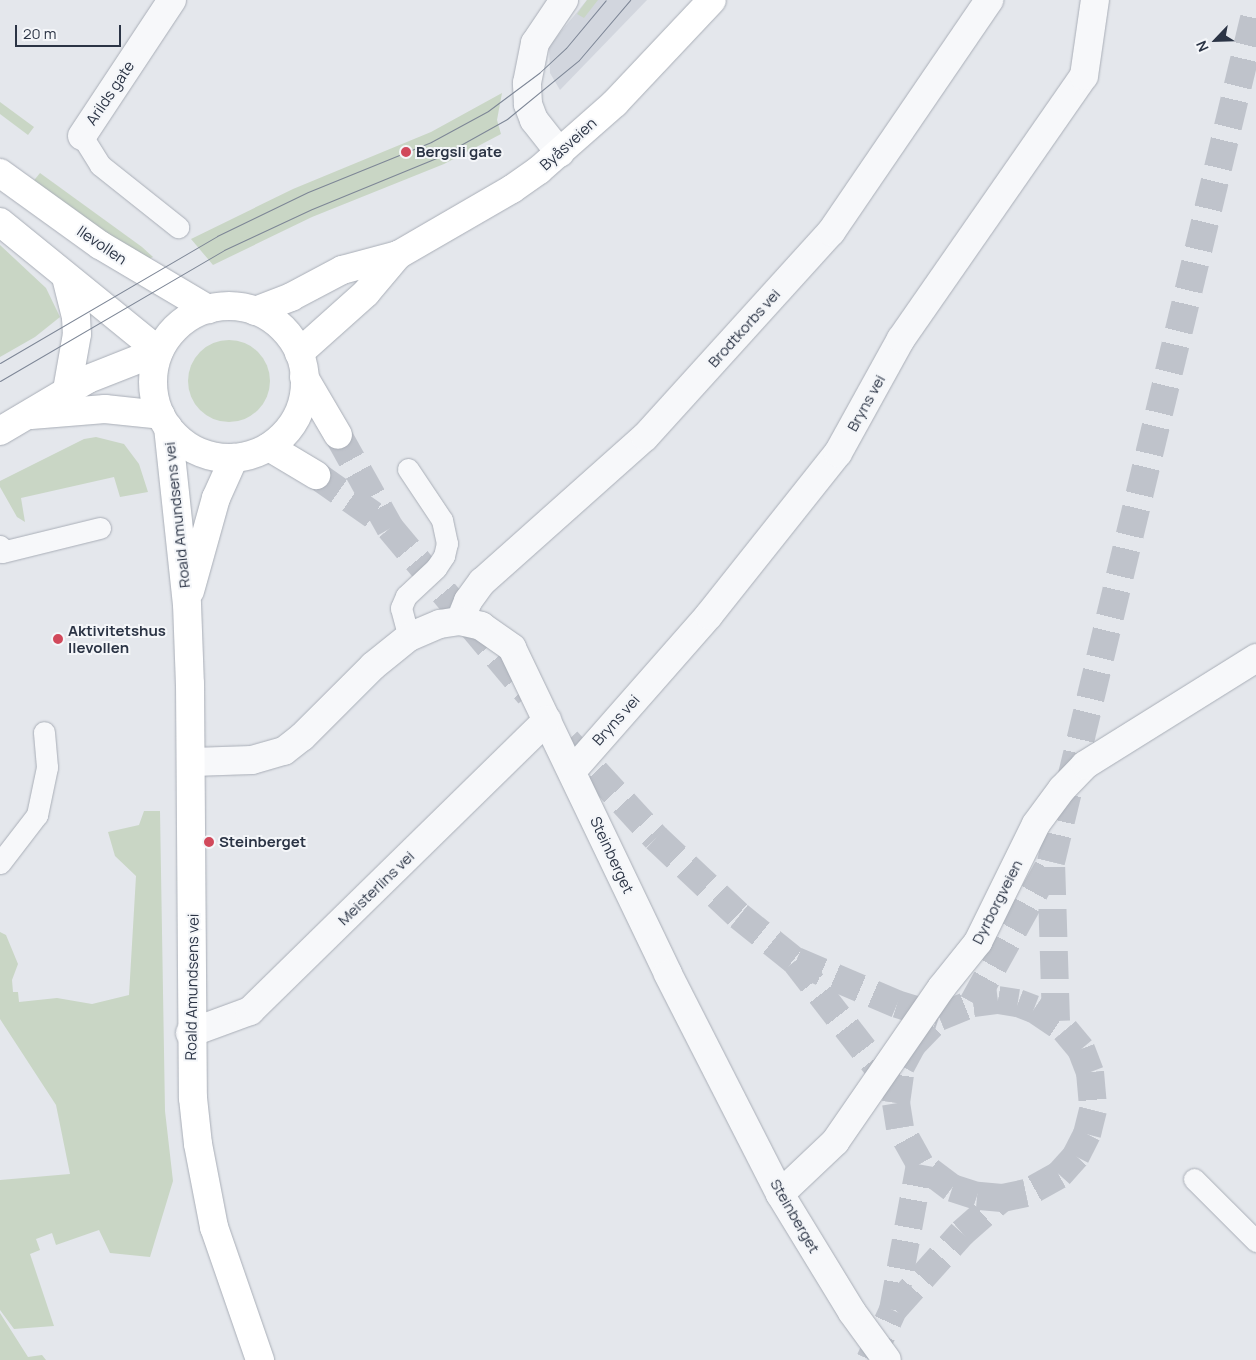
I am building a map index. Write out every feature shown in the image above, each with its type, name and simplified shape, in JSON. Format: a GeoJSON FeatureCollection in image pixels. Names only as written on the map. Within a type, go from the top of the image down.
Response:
{"type":"FeatureCollection","features":[{"type":"Feature","properties":{"kind":"main road","name":"Byåsveien"},"geometry":{"type":"LineString","coordinates":[[255,311],[291,297],[342,270],[398,255],[512,189],[560,153],[615,103],[712,0]]}},
{"type":"Feature","properties":{"kind":"main road","name":"Ilevollen"},"geometry":{"type":"LineString","coordinates":[[0,173],[100,245],[208,309]]}},
{"type":"Feature","properties":{"kind":"main road"},"geometry":{"type":"LineString","coordinates":[[0,222],[160,351]]}},
{"type":"Feature","properties":{"kind":"main road","name":"Byåsveien"},"geometry":{"type":"LineString","coordinates":[[302,365],[398,255]]}},
{"type":"Feature","properties":{"kind":"main road"},"geometry":{"type":"LineString","coordinates":[[66,277],[76,317],[77,334],[66,390]]}},
{"type":"Feature","properties":{"kind":"main road"},"geometry":{"type":"LineString","coordinates":[[164,421],[153,377],[160,351],[184,321],[208,309],[234,306],[255,311],[277,323],[302,365],[338,435]]}},
{"type":"Feature","properties":{"kind":"main road"},"geometry":{"type":"LineString","coordinates":[[0,431],[31,415],[66,390],[115,367],[160,351]]}},
{"type":"Feature","properties":{"kind":"main road"},"geometry":{"type":"LineString","coordinates":[[31,415],[105,410],[164,421],[196,451],[234,458],[269,447],[294,422],[302,400],[302,365]]}},
{"type":"Feature","properties":{"kind":"main road","name":"Roald Amundsens vei"},"geometry":{"type":"LineString","coordinates":[[164,421],[187,604],[193,762],[190,1033],[198,1144],[214,1227],[260,1360]]}},
{"type":"Feature","properties":{"kind":"main road"},"geometry":{"type":"LineString","coordinates":[[269,447],[316,475]]}},
{"type":"Feature","properties":{"kind":"main road","name":"Roald Amundsens vei"},"geometry":{"type":"LineString","coordinates":[[187,604],[216,498],[234,458]]}},
{"type":"Feature","properties":{"kind":"street","name":"Arilds gate"},"geometry":{"type":"LineString","coordinates":[[82,136],[172,0]]}},
{"type":"Feature","properties":{"kind":"street"},"geometry":{"type":"LineString","coordinates":[[560,153],[534,120],[528,104],[527,83],[535,43],[564,0]]}},
{"type":"Feature","properties":{"kind":"street","name":"Brodtkorbs vei"},"geometry":{"type":"LineString","coordinates":[[460,621],[468,601],[482,582],[646,437],[831,232],[989,0]]}},
{"type":"Feature","properties":{"kind":"street","name":"Bryns vei"},"geometry":{"type":"LineString","coordinates":[[573,770],[709,615],[838,453],[901,339],[1084,76],[1095,0]]}},
{"type":"Feature","properties":{"kind":"street","name":"Steinberget"},"geometry":{"type":"LineString","coordinates":[[193,762],[252,760],[284,750],[302,737],[372,666],[409,637],[440,624],[460,621],[481,626],[512,648],[573,770],[668,974],[780,1194],[852,1312],[887,1360]]}},
{"type":"Feature","properties":{"kind":"street","name":"Dyrborgveien"},"geometry":{"type":"LineString","coordinates":[[780,1194],[835,1142],[942,987],[978,942],[1036,824],[1062,789],[1085,765],[1256,658]]}},
{"type":"Feature","properties":{"kind":"street","name":"Meisterlins vei"},"geometry":{"type":"LineString","coordinates":[[190,1033],[250,1011],[547,720]]}},
{"type":"Feature","properties":{"kind":"lane"},"geometry":{"type":"LineString","coordinates":[[82,136],[100,164],[178,226]]}},
{"type":"Feature","properties":{"kind":"lane"},"geometry":{"type":"LineString","coordinates":[[408,469],[442,520],[447,543],[444,556],[436,568],[406,596],[401,608],[409,637]]}},
{"type":"Feature","properties":{"kind":"lane"},"geometry":{"type":"LineString","coordinates":[[1,550],[100,528]]}},
{"type":"Feature","properties":{"kind":"lane"},"geometry":{"type":"LineString","coordinates":[[0,864],[37,816],[47,767],[44,732]]}},
{"type":"Feature","properties":{"kind":"lane"},"geometry":{"type":"LineString","coordinates":[[1194,1179],[1256,1241]]}},
{"type":"Feature","properties":{"kind":"shaded area"},"geometry":{"type":"Polygon","coordinates":[[[587,0],[647,0],[560,90],[550,73],[549,46],[587,0]]]}},
{"type":"Feature","properties":{"kind":"green space"},"geometry":{"type":"Polygon","coordinates":[[[587,0],[598,0],[584,18],[577,14],[587,0]]]}},
{"type":"Feature","properties":{"kind":"green space"},"geometry":{"type":"Polygon","coordinates":[[[502,93],[497,120],[501,134],[444,164],[312,217],[213,265],[191,239],[293,189],[431,132],[502,93]]]}},
{"type":"Feature","properties":{"kind":"green space"},"geometry":{"type":"Polygon","coordinates":[[[0,102],[34,127],[28,135],[0,114],[0,102]]]}},
{"type":"Feature","properties":{"kind":"green space"},"geometry":{"type":"Polygon","coordinates":[[[40,173],[153,257],[146,260],[31,184],[40,173]]]}},
{"type":"Feature","properties":{"kind":"green space"},"geometry":{"type":"Polygon","coordinates":[[[0,245],[46,288],[60,317],[35,337],[0,357],[0,245]]]}},
{"type":"Feature","properties":{"kind":"green space"},"geometry":{"type":"Polygon","coordinates":[[[229,340],[245,343],[258,352],[267,365],[270,381],[267,397],[258,410],[245,419],[229,422],[213,419],[200,410],[191,397],[188,381],[191,365],[200,352],[213,343],[229,340]]]}},
{"type":"Feature","properties":{"kind":"green space"},"geometry":{"type":"Polygon","coordinates":[[[96,437],[124,444],[139,464],[148,492],[120,497],[114,477],[21,498],[25,522],[17,517],[0,487],[0,481],[84,439],[96,437]]]}},
{"type":"Feature","properties":{"kind":"green space"},"geometry":{"type":"Polygon","coordinates":[[[144,811],[160,811],[165,1111],[173,1181],[150,1257],[110,1253],[99,1230],[56,1245],[52,1233],[36,1239],[40,1250],[30,1254],[54,1326],[14,1329],[0,1310],[0,1180],[70,1174],[56,1105],[0,1019],[0,932],[6,935],[18,964],[12,980],[13,992],[18,992],[19,1002],[57,998],[92,1004],[129,995],[136,876],[115,856],[108,832],[139,825],[144,811]]]}},
{"type":"Feature","properties":{"kind":"green space"},"geometry":{"type":"Polygon","coordinates":[[[0,1313],[28,1357],[42,1355],[46,1360],[0,1360],[0,1313]]]}},
{"type":"Feature","properties":{"kind":"tunnel"},"geometry":{"type":"LineString","coordinates":[[1056,1021],[1051,862],[1256,10]]}},
{"type":"Feature","properties":{"kind":"tunnel"},"geometry":{"type":"LineString","coordinates":[[338,435],[390,528],[529,694]]}},
{"type":"Feature","properties":{"kind":"tunnel"},"geometry":{"type":"LineString","coordinates":[[316,475],[383,522]]}},
{"type":"Feature","properties":{"kind":"tunnel"},"geometry":{"type":"LineString","coordinates":[[567,741],[656,838],[739,916],[795,961],[896,1091]]}},
{"type":"Feature","properties":{"kind":"tunnel"},"geometry":{"type":"LineString","coordinates":[[973,1003],[1051,862]]}},
{"type":"Feature","properties":{"kind":"tunnel"},"geometry":{"type":"LineString","coordinates":[[796,961],[897,1004],[939,1017]]}},
{"type":"Feature","properties":{"kind":"tunnel"},"geometry":{"type":"LineString","coordinates":[[870,1360],[893,1310],[920,1164],[900,1128],[896,1103],[901,1066],[912,1045],[939,1017],[973,1003],[998,1000],[1018,1003],[1034,1009],[1065,1030],[1081,1049],[1090,1072],[1093,1110],[1087,1134],[1076,1156],[1059,1175],[1026,1193],[1002,1198],[977,1196],[952,1188],[920,1164]]}},
{"type":"Feature","properties":{"kind":"tunnel"},"geometry":{"type":"LineString","coordinates":[[894,1309],[962,1233],[1002,1198]]}},
{"type":"Feature","properties":{"kind":"tram line"},"geometry":{"type":"LineString","coordinates":[[0,363],[217,236],[308,192],[431,142],[488,111],[539,73],[566,48],[606,0]]}},
{"type":"Feature","properties":{"kind":"tram line"},"geometry":{"type":"LineString","coordinates":[[0,381],[224,250],[312,209],[439,157],[507,119],[579,60],[630,0]]}},
{"type":"Feature","properties":{"kind":"place","name":"Bergsli gate"},"geometry":{"type":"Point","coordinates":[406,152]}},
{"type":"Feature","properties":{"kind":"place","name":"Aktivitetshus Ilevollen"},"geometry":{"type":"Point","coordinates":[58,639]}},
{"type":"Feature","properties":{"kind":"place","name":"Steinberget"},"geometry":{"type":"Point","coordinates":[209,842]}}]}
